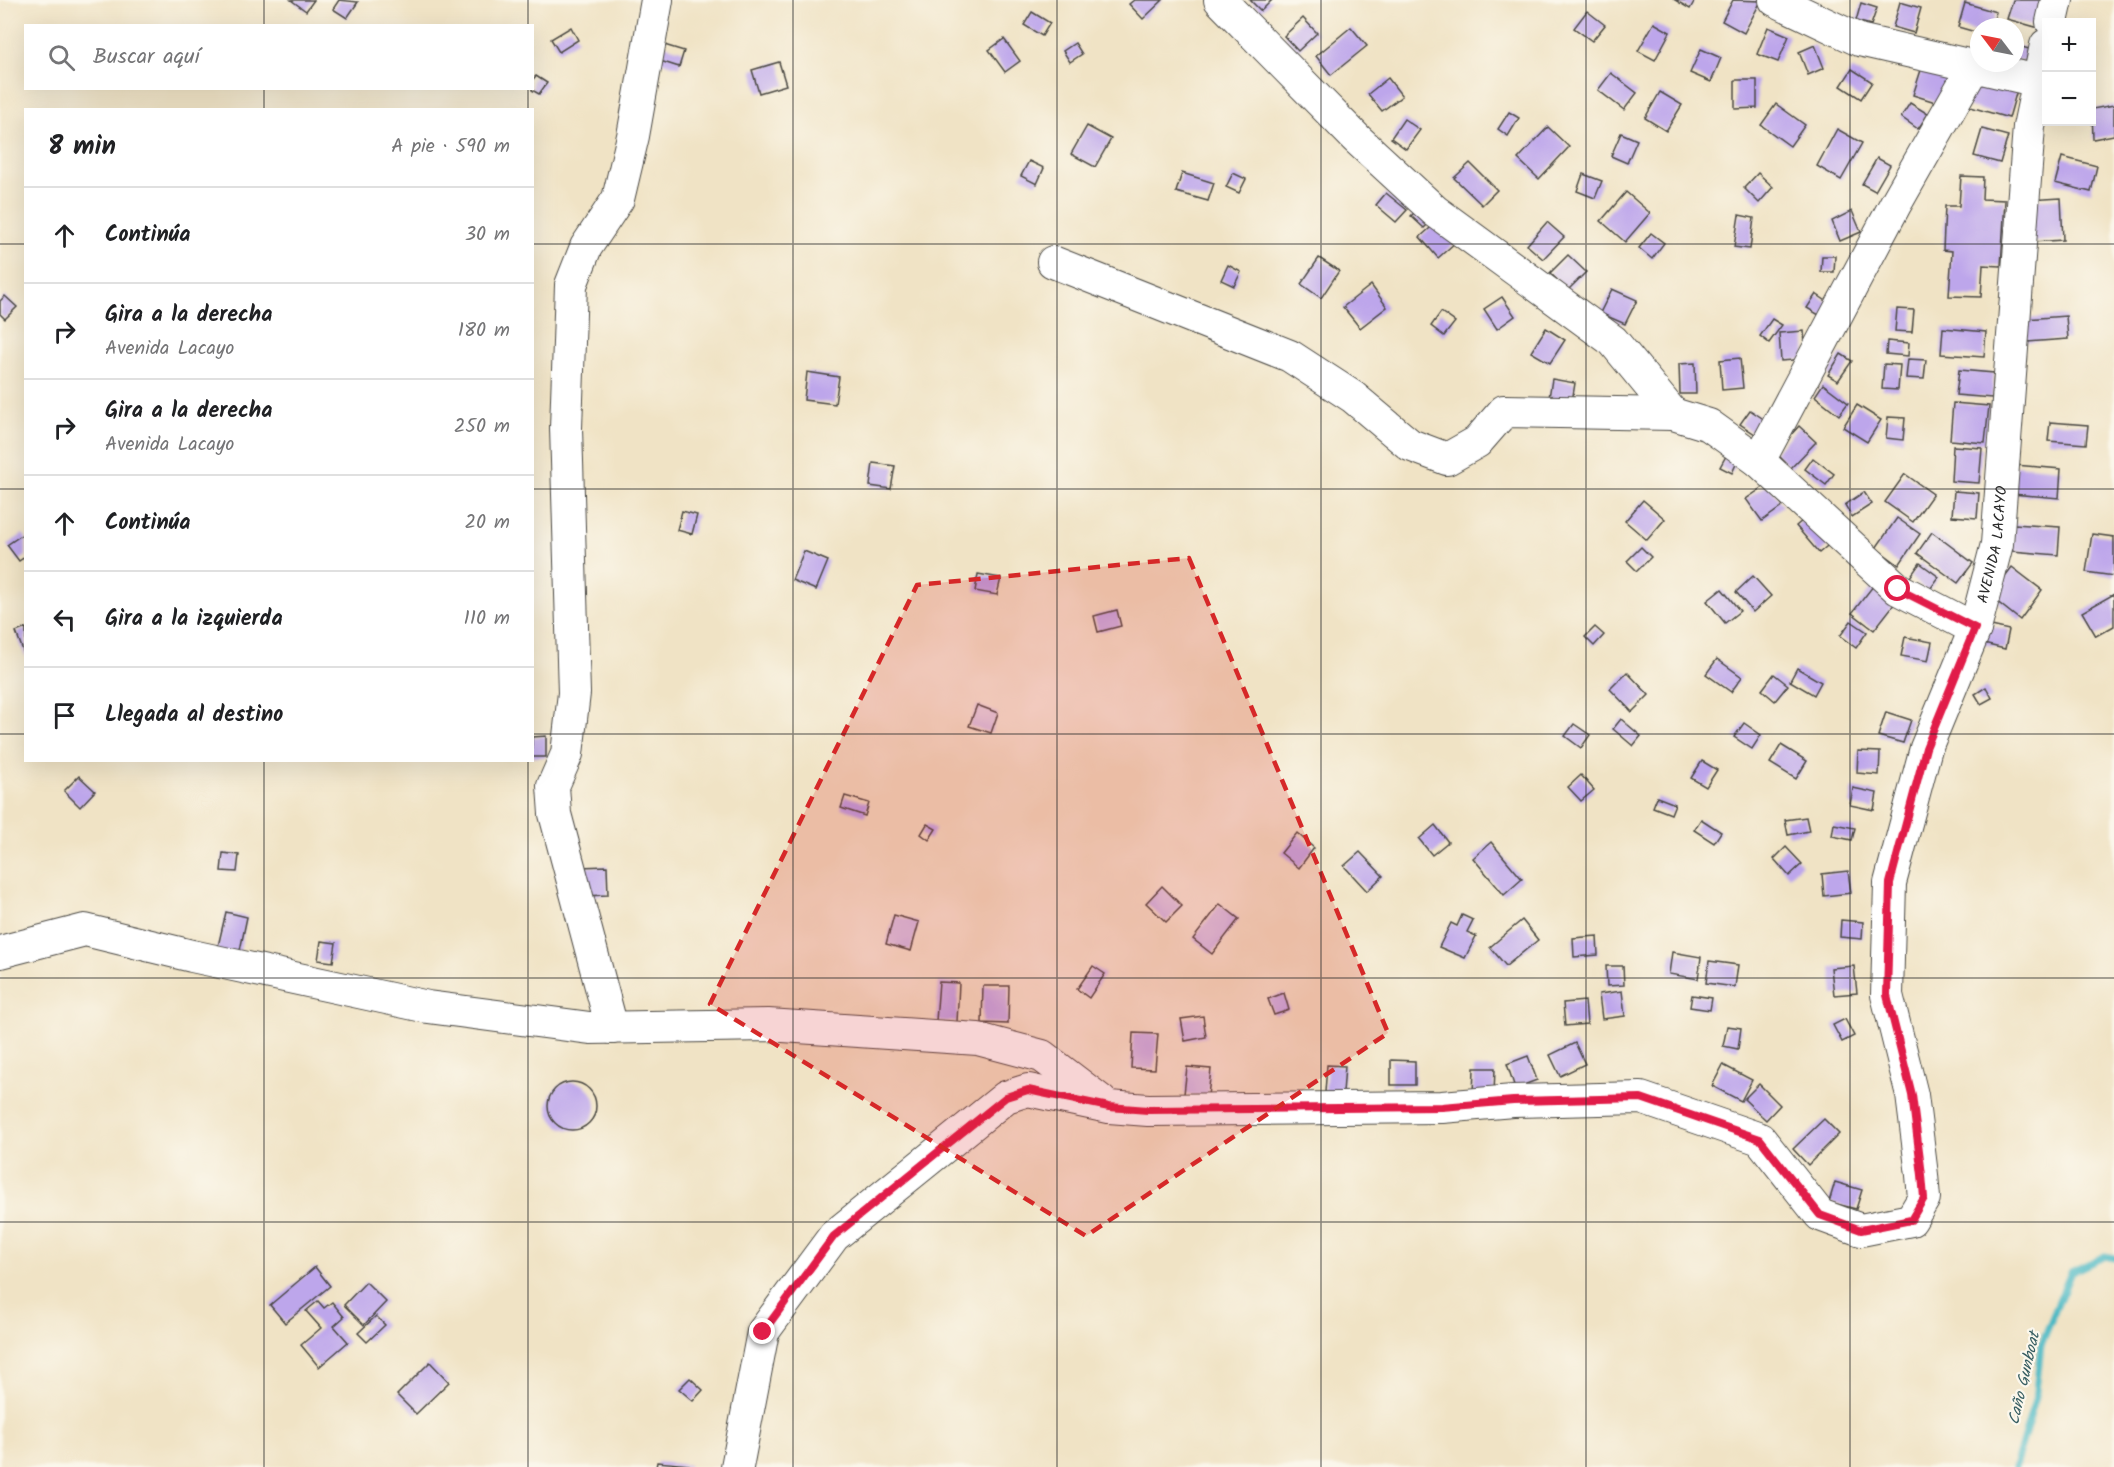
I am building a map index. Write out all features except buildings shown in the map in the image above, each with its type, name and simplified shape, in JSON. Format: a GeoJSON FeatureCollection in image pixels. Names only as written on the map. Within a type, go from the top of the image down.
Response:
{"type":"FeatureCollection","features":[{"type":"Feature","properties":{"kind":"street"},"geometry":{"type":"LineString","coordinates":[[612,1028],[555,814],[553,786],[567,754],[574,693],[566,428],[571,285],[586,247],[618,199],[633,136],[657,0]]}},
{"type":"Feature","properties":{"kind":"street"},"geometry":{"type":"LineString","coordinates":[[1220,0],[1357,139],[1435,211],[1613,341],[1673,414]]}},
{"type":"Feature","properties":{"kind":"street"},"geometry":{"type":"LineString","coordinates":[[1775,0],[1859,40],[1970,65]]}},
{"type":"Feature","properties":{"kind":"street"},"geometry":{"type":"LineString","coordinates":[[2053,18],[2057,0]]}},
{"type":"Feature","properties":{"kind":"street","name":"AVENIDA LACAYO"},"geometry":{"type":"LineString","coordinates":[[737,1467],[763,1332],[834,1236],[1006,1097],[1028,1090],[1109,1107],[1148,1110],[1442,1107],[1513,1101],[1641,1098],[1760,1139],[1820,1215],[1861,1230],[1911,1220],[1924,1198],[1912,1095],[1887,995],[1890,883],[1926,748],[1975,628],[1997,544],[2029,127],[2042,63]]}},
{"type":"Feature","properties":{"kind":"street"},"geometry":{"type":"LineString","coordinates":[[1759,461],[1896,203],[1971,72]]}},
{"type":"Feature","properties":{"kind":"street"},"geometry":{"type":"LineString","coordinates":[[2000,72],[2038,81]]}},
{"type":"Feature","properties":{"kind":"street"},"geometry":{"type":"LineString","coordinates":[[1053,262],[1290,356],[1353,397],[1410,446],[1447,459],[1477,442],[1504,411],[1673,414],[1709,425],[1759,461],[1898,589],[1975,628]]}},
{"type":"Feature","properties":{"kind":"street"},"geometry":{"type":"LineString","coordinates":[[0,952],[85,930],[192,956],[428,1007],[590,1028],[768,1025],[978,1039],[1042,1056],[1109,1107]]}},
{"type":"Feature","properties":{"kind":"highlighted area"},"geometry":{"type":"Polygon","coordinates":[[[1189,558],[1388,1033],[1086,1236],[710,1004],[917,585],[1189,558]]]}},
{"type":"Feature","properties":{"kind":"waterway","name":"Caño Gunboat"},"geometry":{"type":"LineString","coordinates":[[2015,1467],[2035,1400],[2041,1345],[2071,1272],[2105,1256],[2114,1258]]}},
{"type":"Feature","properties":{"kind":"route"},"geometry":{"type":"LineString","coordinates":[[763,1332],[834,1236],[1006,1097],[1028,1090],[1109,1107],[1148,1110],[1442,1107],[1513,1101],[1641,1098],[1760,1139],[1820,1215],[1861,1230],[1911,1220],[1924,1198],[1912,1095],[1887,995],[1890,883],[1926,748],[1975,628],[1898,589]]}}]}
